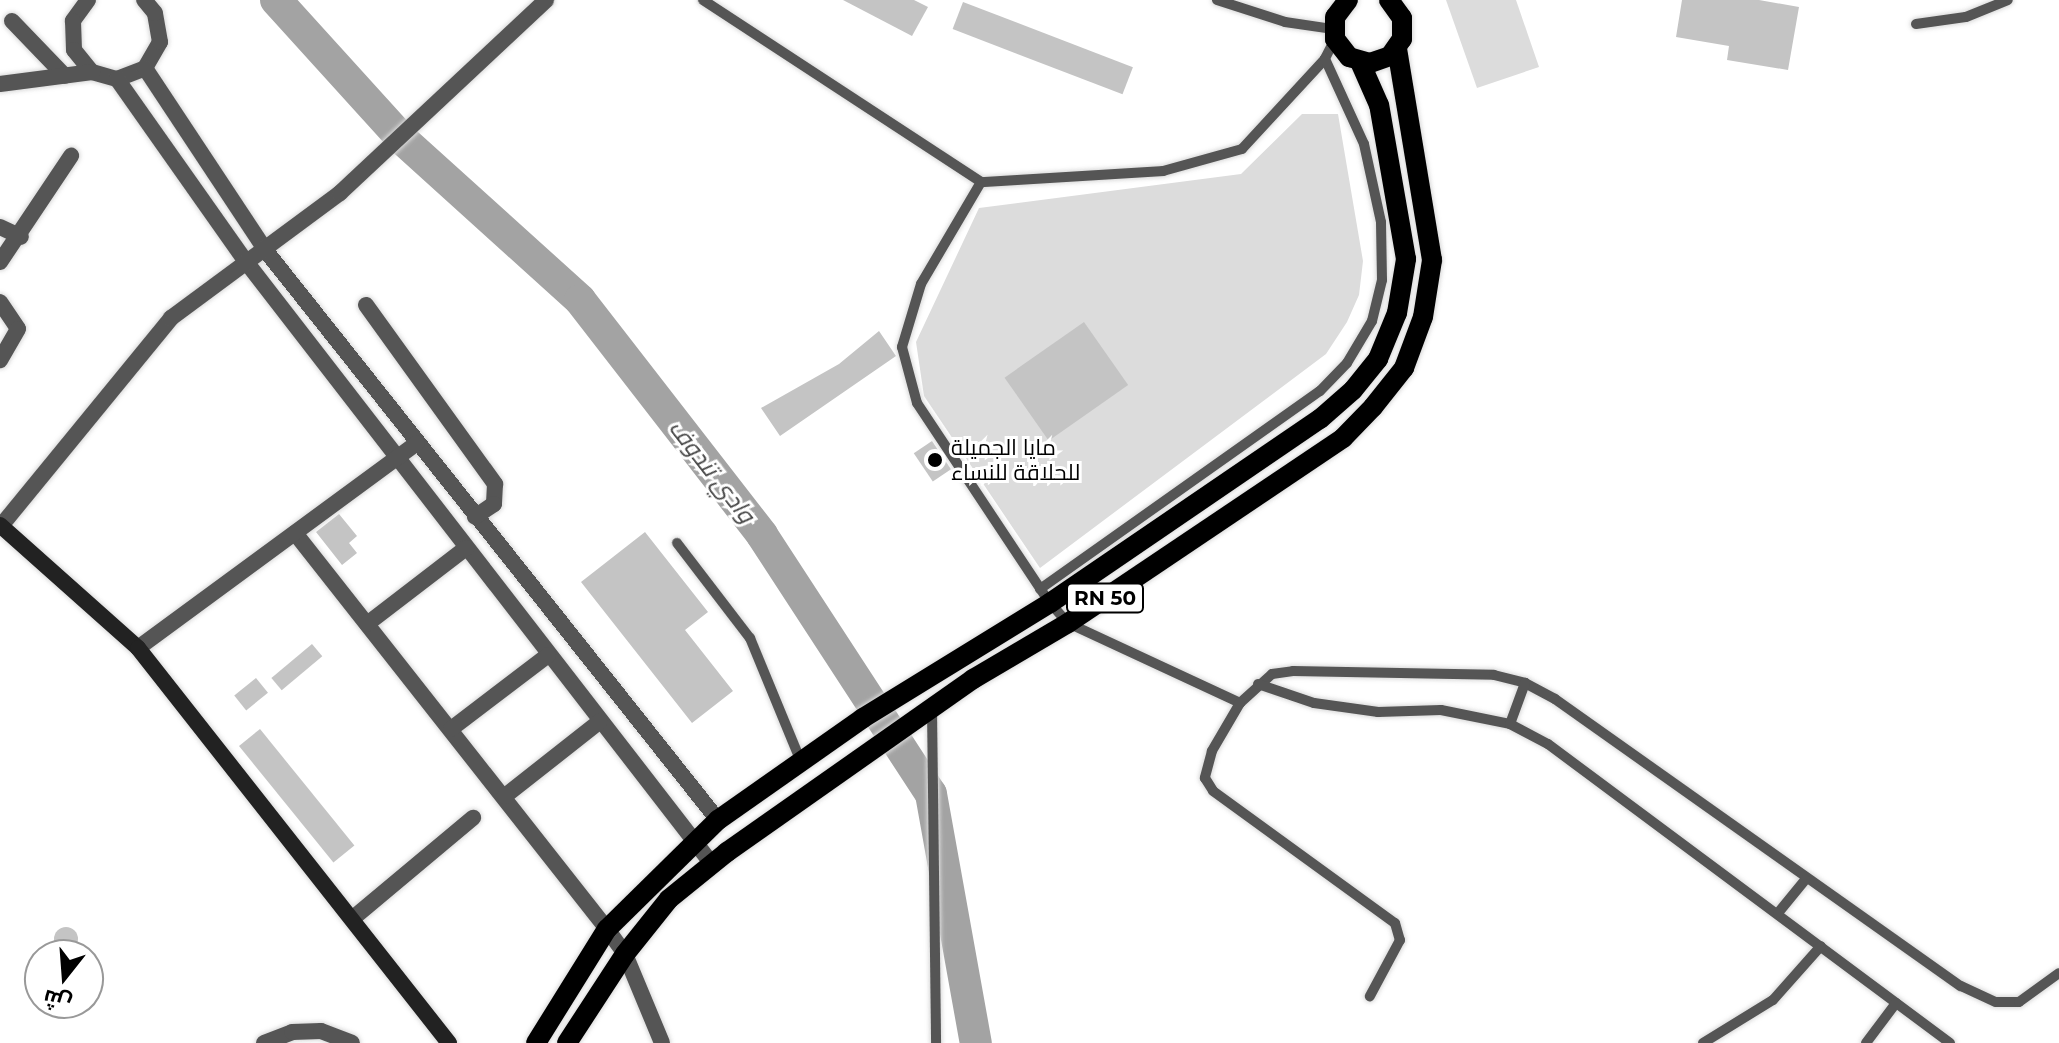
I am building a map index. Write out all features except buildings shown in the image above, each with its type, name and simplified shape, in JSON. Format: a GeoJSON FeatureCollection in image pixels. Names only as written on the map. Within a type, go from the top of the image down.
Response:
{"type":"FeatureCollection","features":[{"type":"Feature","properties":{"kind":"main road"},"geometry":{"type":"LineString","coordinates":[[1343,2],[1334,34],[1360,62],[1380,61],[1397,48],[1402,18],[1390,0]]}},
{"type":"Feature","properties":{"kind":"main road","name":"RN 50"},"geometry":{"type":"LineString","coordinates":[[567,1043],[625,954],[669,899],[712,864],[932,707],[1068,623],[1343,438],[1404,368],[1423,317],[1432,260],[1397,48]]}},
{"type":"Feature","properties":{"kind":"main road","name":"RN 50"},"geometry":{"type":"LineString","coordinates":[[536,1043],[607,929],[693,840],[801,762],[1045,596],[1320,419],[1378,359],[1397,313],[1406,259],[1379,105],[1360,62]]}},
{"type":"Feature","properties":{"kind":"main road"},"geometry":{"type":"LineString","coordinates":[[0,526],[138,648],[450,1041]]}},
{"type":"Feature","properties":{"kind":"street"},"geometry":{"type":"LineString","coordinates":[[88,0],[73,21],[71,36],[81,63],[92,72],[117,79],[145,68],[160,42],[160,27],[144,0]]}},
{"type":"Feature","properties":{"kind":"street"},"geometry":{"type":"LineString","coordinates":[[0,526],[171,318],[214,282],[266,251],[422,121],[546,0]]}},
{"type":"Feature","properties":{"kind":"street"},"geometry":{"type":"LineString","coordinates":[[12,21],[65,76]]}},
{"type":"Feature","properties":{"kind":"street"},"geometry":{"type":"LineString","coordinates":[[145,68],[266,251],[718,820]]}},
{"type":"Feature","properties":{"kind":"street"},"geometry":{"type":"LineString","coordinates":[[0,84],[92,72]]}},
{"type":"Feature","properties":{"kind":"street"},"geometry":{"type":"LineString","coordinates":[[117,79],[247,263],[599,722],[712,864]]}},
{"type":"Feature","properties":{"kind":"street"},"geometry":{"type":"LineString","coordinates":[[0,262],[21,237],[71,156]]}},
{"type":"Feature","properties":{"kind":"street"},"geometry":{"type":"LineString","coordinates":[[0,227],[21,237]]}},
{"type":"Feature","properties":{"kind":"street"},"geometry":{"type":"LineString","coordinates":[[0,302],[18,329],[0,360]]}},
{"type":"Feature","properties":{"kind":"street"},"geometry":{"type":"LineString","coordinates":[[366,305],[495,484],[494,504],[475,517]]}},
{"type":"Feature","properties":{"kind":"street"},"geometry":{"type":"LineString","coordinates":[[138,648],[417,443]]}},
{"type":"Feature","properties":{"kind":"street"},"geometry":{"type":"LineString","coordinates":[[295,533],[505,796],[625,954],[662,1043]]}},
{"type":"Feature","properties":{"kind":"street"},"geometry":{"type":"LineString","coordinates":[[367,624],[466,548]]}},
{"type":"Feature","properties":{"kind":"street"},"geometry":{"type":"LineString","coordinates":[[451,729],[548,655]]}},
{"type":"Feature","properties":{"kind":"street"},"geometry":{"type":"LineString","coordinates":[[505,796],[599,722]]}},
{"type":"Feature","properties":{"kind":"street"},"geometry":{"type":"LineString","coordinates":[[352,919],[473,818]]}},
{"type":"Feature","properties":{"kind":"street"},"geometry":{"type":"LineString","coordinates":[[264,1043],[292,1032],[321,1031],[352,1043]]}},
{"type":"Feature","properties":{"kind":"lane"},"geometry":{"type":"LineString","coordinates":[[703,0],[981,182],[1163,171],[1242,149],[1325,59],[1334,34],[1217,0]]}},
{"type":"Feature","properties":{"kind":"lane"},"geometry":{"type":"LineString","coordinates":[[1916,24],[1966,17],[2008,0]]}},
{"type":"Feature","properties":{"kind":"lane"},"geometry":{"type":"LineString","coordinates":[[1045,596],[1320,391],[1347,363],[1372,321],[1382,280],[1381,222],[1364,144],[1325,59]]}},
{"type":"Feature","properties":{"kind":"lane"},"geometry":{"type":"LineString","coordinates":[[981,182],[921,284],[902,347],[917,403],[1045,596],[1068,623],[1240,703]]}},
{"type":"Feature","properties":{"kind":"lane"},"geometry":{"type":"LineString","coordinates":[[677,543],[750,638],[801,762]]}},
{"type":"Feature","properties":{"kind":"lane"},"geometry":{"type":"LineString","coordinates":[[1370,996],[1400,940],[1395,923],[1213,791],[1205,778],[1212,751],[1240,703],[1258,684],[1293,671],[1494,675],[1525,683],[1555,699],[1805,880],[1961,986],[1996,1002],[2019,1002],[2059,973]]}},
{"type":"Feature","properties":{"kind":"lane"},"geometry":{"type":"LineString","coordinates":[[1510,724],[1525,683]]}},
{"type":"Feature","properties":{"kind":"lane"},"geometry":{"type":"LineString","coordinates":[[1258,684],[1314,703],[1378,712],[1441,710],[1510,724],[1622,794],[1950,1043]]}},
{"type":"Feature","properties":{"kind":"lane"},"geometry":{"type":"LineString","coordinates":[[932,707],[936,1043]]}},
{"type":"Feature","properties":{"kind":"lane"},"geometry":{"type":"LineString","coordinates":[[1778,913],[1805,880]]}},
{"type":"Feature","properties":{"kind":"lane"},"geometry":{"type":"LineString","coordinates":[[1703,1043],[1773,1000],[1821,946]]}},
{"type":"Feature","properties":{"kind":"lane"},"geometry":{"type":"LineString","coordinates":[[1866,1043],[1896,1003]]}},
{"type":"Feature","properties":{"kind":"shaded area"},"geometry":{"type":"Polygon","coordinates":[[[1446,0],[1516,0],[1539,67],[1477,88],[1446,0]]]}},
{"type":"Feature","properties":{"kind":"shaded area"},"geometry":{"type":"Polygon","coordinates":[[[1302,114],[1338,114],[1363,261],[1359,295],[1347,322],[1326,354],[1040,568],[924,396],[916,342],[979,208],[1241,174],[1302,114]]]}},
{"type":"Feature","properties":{"kind":"waterway","name":"وادي تندوف"},"geometry":{"type":"LineString","coordinates":[[276,0],[402,139],[580,300],[762,535],[931,794],[976,1043]]}},
{"type":"Feature","properties":{"kind":"place","name":"مايا الجميلة للحلاقة للنساء"},"geometry":{"type":"Point","coordinates":[935,460]}}]}
